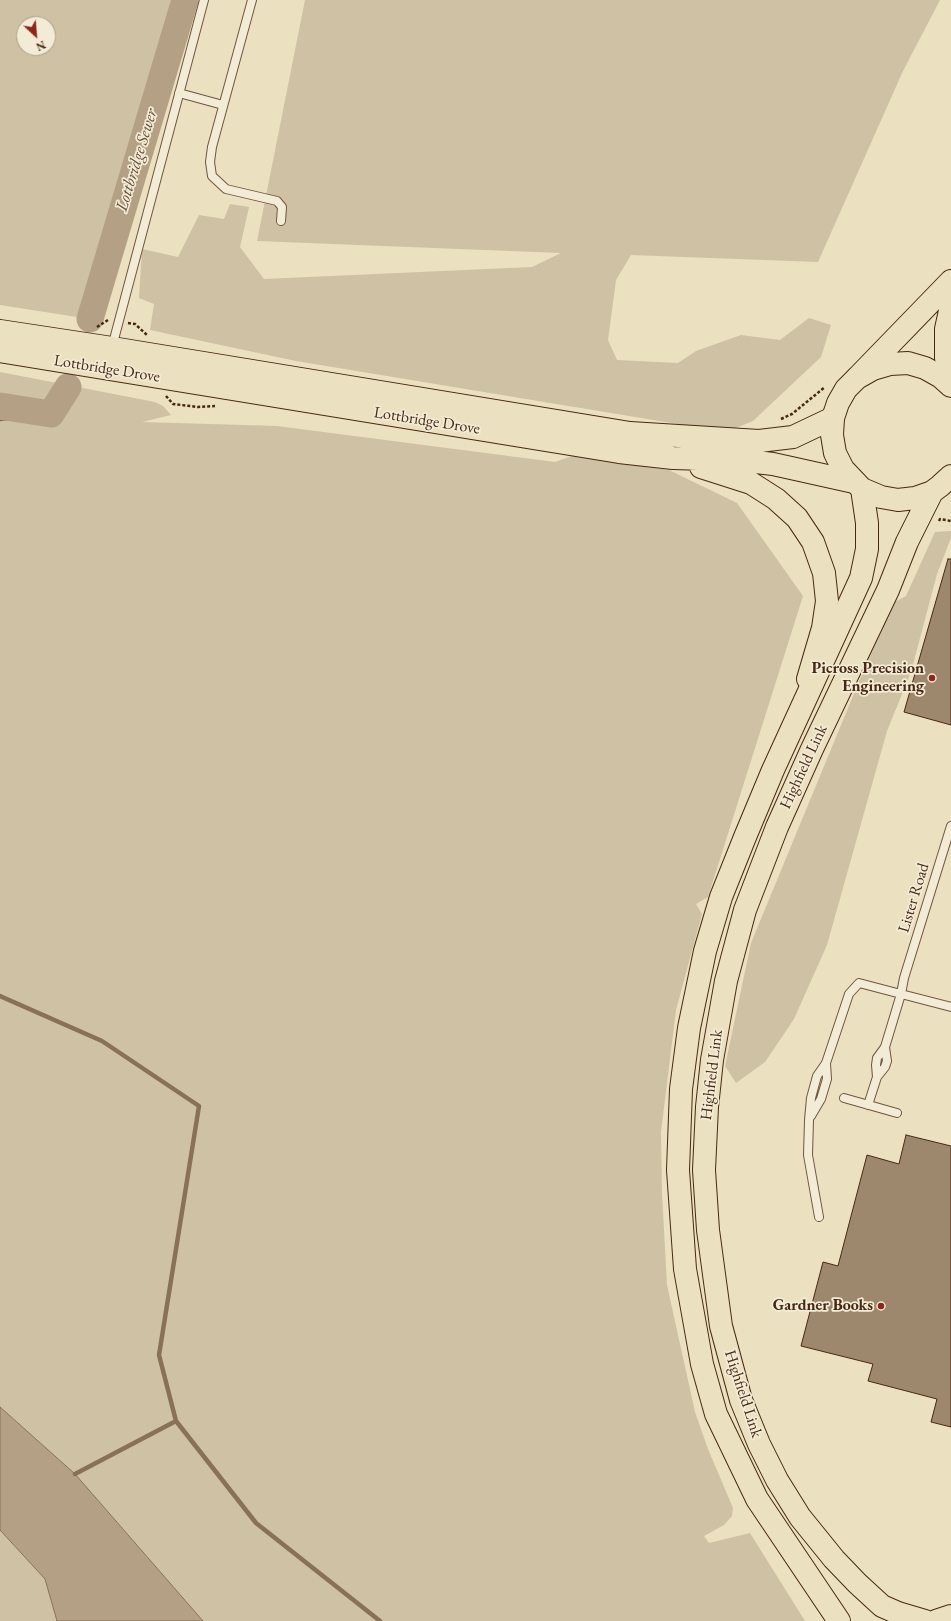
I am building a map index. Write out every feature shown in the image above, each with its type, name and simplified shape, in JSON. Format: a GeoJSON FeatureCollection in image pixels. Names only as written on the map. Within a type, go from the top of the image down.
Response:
{"type":"FeatureCollection","features":[{"type":"Feature","properties":{"kind":"main road"},"geometry":{"type":"LineString","coordinates":[[858,485],[843,469],[835,453],[832,435],[833,418],[838,403],[846,389],[951,281]]}},
{"type":"Feature","properties":{"kind":"main road"},"geometry":{"type":"LineString","coordinates":[[951,306],[946,329],[946,358],[951,378]]}},
{"type":"Feature","properties":{"kind":"main road","name":"Lottbridge Drove"},"geometry":{"type":"LineString","coordinates":[[0,331],[630,433],[758,441],[793,436],[833,418]]}},
{"type":"Feature","properties":{"kind":"main road","name":"Lottbridge Drove"},"geometry":{"type":"LineString","coordinates":[[0,351],[619,452],[673,458],[739,460],[773,464],[858,485],[881,497],[898,500],[915,498],[932,492]]}},
{"type":"Feature","properties":{"kind":"main road"},"geometry":{"type":"LineString","coordinates":[[857,378],[873,369],[890,364],[908,363],[925,368],[941,376],[951,386]]}},
{"type":"Feature","properties":{"kind":"main road"},"geometry":{"type":"LineString","coordinates":[[673,458],[751,483],[776,499],[797,518],[813,542],[824,573],[827,601],[823,628],[799,713]]}},
{"type":"Feature","properties":{"kind":"main road"},"geometry":{"type":"LineString","coordinates":[[932,492],[951,476]]}},
{"type":"Feature","properties":{"kind":"main road","name":"Highfield Link"},"geometry":{"type":"LineString","coordinates":[[839,1621],[756,1499],[716,1414],[702,1364],[685,1269],[678,1170],[681,1089],[689,1028],[705,951],[721,897],[745,837],[799,713],[861,578],[867,542],[867,523],[858,485]]}},
{"type":"Feature","properties":{"kind":"main road","name":"Highfield Link"},"geometry":{"type":"LineString","coordinates":[[925,1621],[898,1613],[882,1606],[834,1559],[800,1517],[774,1474],[759,1444],[741,1400],[721,1326],[708,1230],[704,1170],[707,1107],[712,1060],[726,981],[745,910],[777,827],[812,749],[888,590],[907,542],[932,492]]}},
{"type":"Feature","properties":{"kind":"main road"},"geometry":{"type":"LineString","coordinates":[[936,1621],[951,1616]]}},
{"type":"Feature","properties":{"kind":"lane"},"geometry":{"type":"LineString","coordinates":[[112,348],[204,0]]}},
{"type":"Feature","properties":{"kind":"lane"},"geometry":{"type":"LineString","coordinates":[[252,0],[212,147],[210,162],[212,176],[226,189],[277,201],[282,207],[280,221]]}},
{"type":"Feature","properties":{"kind":"lane"},"geometry":{"type":"LineString","coordinates":[[179,93],[223,105]]}},
{"type":"Feature","properties":{"kind":"lane","name":"Lister Road"},"geometry":{"type":"LineString","coordinates":[[868,1105],[877,1076],[877,1058],[885,1047],[901,994],[904,978],[951,826]]}},
{"type":"Feature","properties":{"kind":"lane"},"geometry":{"type":"LineString","coordinates":[[819,1217],[808,1154],[809,1120],[821,1099],[827,1079],[826,1063],[849,994],[859,983],[951,1007]]}},
{"type":"Feature","properties":{"kind":"lane"},"geometry":{"type":"LineString","coordinates":[[844,1098],[897,1113]]}},
{"type":"Feature","properties":{"kind":"path"},"geometry":{"type":"LineString","coordinates":[[91,331],[110,320],[135,324],[150,337]]}},
{"type":"Feature","properties":{"kind":"path"},"geometry":{"type":"LineString","coordinates":[[780,419],[792,414],[830,382]]}},
{"type":"Feature","properties":{"kind":"path"},"geometry":{"type":"LineString","coordinates":[[165,395],[173,404],[198,407],[222,405]]}},
{"type":"Feature","properties":{"kind":"path"},"geometry":{"type":"LineString","coordinates":[[936,526],[940,519],[951,521]]}},
{"type":"Feature","properties":{"kind":"shaded area"},"geometry":{"type":"Polygon","coordinates":[[[0,0],[185,0],[90,319],[0,305],[0,0]]]}},
{"type":"Feature","properties":{"kind":"shaded area"},"geometry":{"type":"Polygon","coordinates":[[[305,0],[940,0],[903,71],[818,262],[631,255],[616,280],[608,340],[617,360],[678,363],[696,351],[741,335],[780,340],[809,318],[831,325],[821,357],[753,421],[726,432],[296,361],[150,330],[154,304],[139,298],[142,249],[178,257],[199,215],[224,219],[230,204],[249,207],[240,247],[264,279],[532,267],[561,253],[257,241],[305,0]]]}},
{"type":"Feature","properties":{"kind":"shaded area"},"geometry":{"type":"Polygon","coordinates":[[[0,372],[155,402],[163,406],[171,415],[142,422],[277,426],[555,462],[572,456],[669,470],[737,503],[803,596],[708,897],[696,904],[702,914],[676,1010],[661,1132],[662,1193],[667,1285],[695,1412],[708,1449],[733,1508],[732,1516],[724,1525],[704,1536],[709,1543],[750,1533],[805,1621],[203,1621],[75,1474],[0,1407],[0,372]]]}},
{"type":"Feature","properties":{"kind":"shaded area"},"geometry":{"type":"Polygon","coordinates":[[[951,531],[951,538],[937,574],[911,672],[887,731],[827,945],[794,1019],[765,1062],[736,1083],[725,1066],[751,943],[891,604],[906,596],[935,532],[951,531]]]}},
{"type":"Feature","properties":{"kind":"shaded area"},"geometry":{"type":"Polygon","coordinates":[[[0,1407],[75,1474],[203,1621],[57,1621],[45,1579],[0,1530],[0,1407]]]}},
{"type":"Feature","properties":{"kind":"shaded area"},"geometry":{"type":"Polygon","coordinates":[[[0,1530],[45,1579],[57,1621],[0,1621],[0,1530]]]}},
{"type":"Feature","properties":{"kind":"building","name":"Picross Precision Engineering"},"geometry":{"type":"Polygon","coordinates":[[[948,559],[951,559],[951,725],[904,712],[948,559]]]}},
{"type":"Feature","properties":{"kind":"building","name":"Gardner Books"},"geometry":{"type":"Polygon","coordinates":[[[906,1135],[951,1146],[951,1427],[931,1422],[937,1399],[868,1381],[873,1364],[801,1346],[823,1262],[838,1266],[867,1155],[899,1164],[906,1135]]]}},
{"type":"Feature","properties":{"kind":"waterway","name":"Lottbridge Sewer"},"geometry":{"type":"LineString","coordinates":[[90,319],[185,0]]}},
{"type":"Feature","properties":{"kind":"waterway"},"geometry":{"type":"LineString","coordinates":[[0,406],[51,414],[68,387]]}},
{"type":"Feature","properties":{"kind":"waterway"},"geometry":{"type":"LineString","coordinates":[[0,419],[51,414]]}},
{"type":"Feature","properties":{"kind":"waterway"},"geometry":{"type":"LineString","coordinates":[[0,996],[102,1041],[199,1106],[159,1355],[176,1421],[256,1523],[380,1621]]}},
{"type":"Feature","properties":{"kind":"waterway"},"geometry":{"type":"LineString","coordinates":[[75,1474],[176,1421]]}},
{"type":"Feature","properties":{"kind":"place","name":"Picross Precision Engineering"},"geometry":{"type":"Point","coordinates":[932,678]}},
{"type":"Feature","properties":{"kind":"place","name":"Gardner Books"},"geometry":{"type":"Point","coordinates":[881,1306]}}]}
